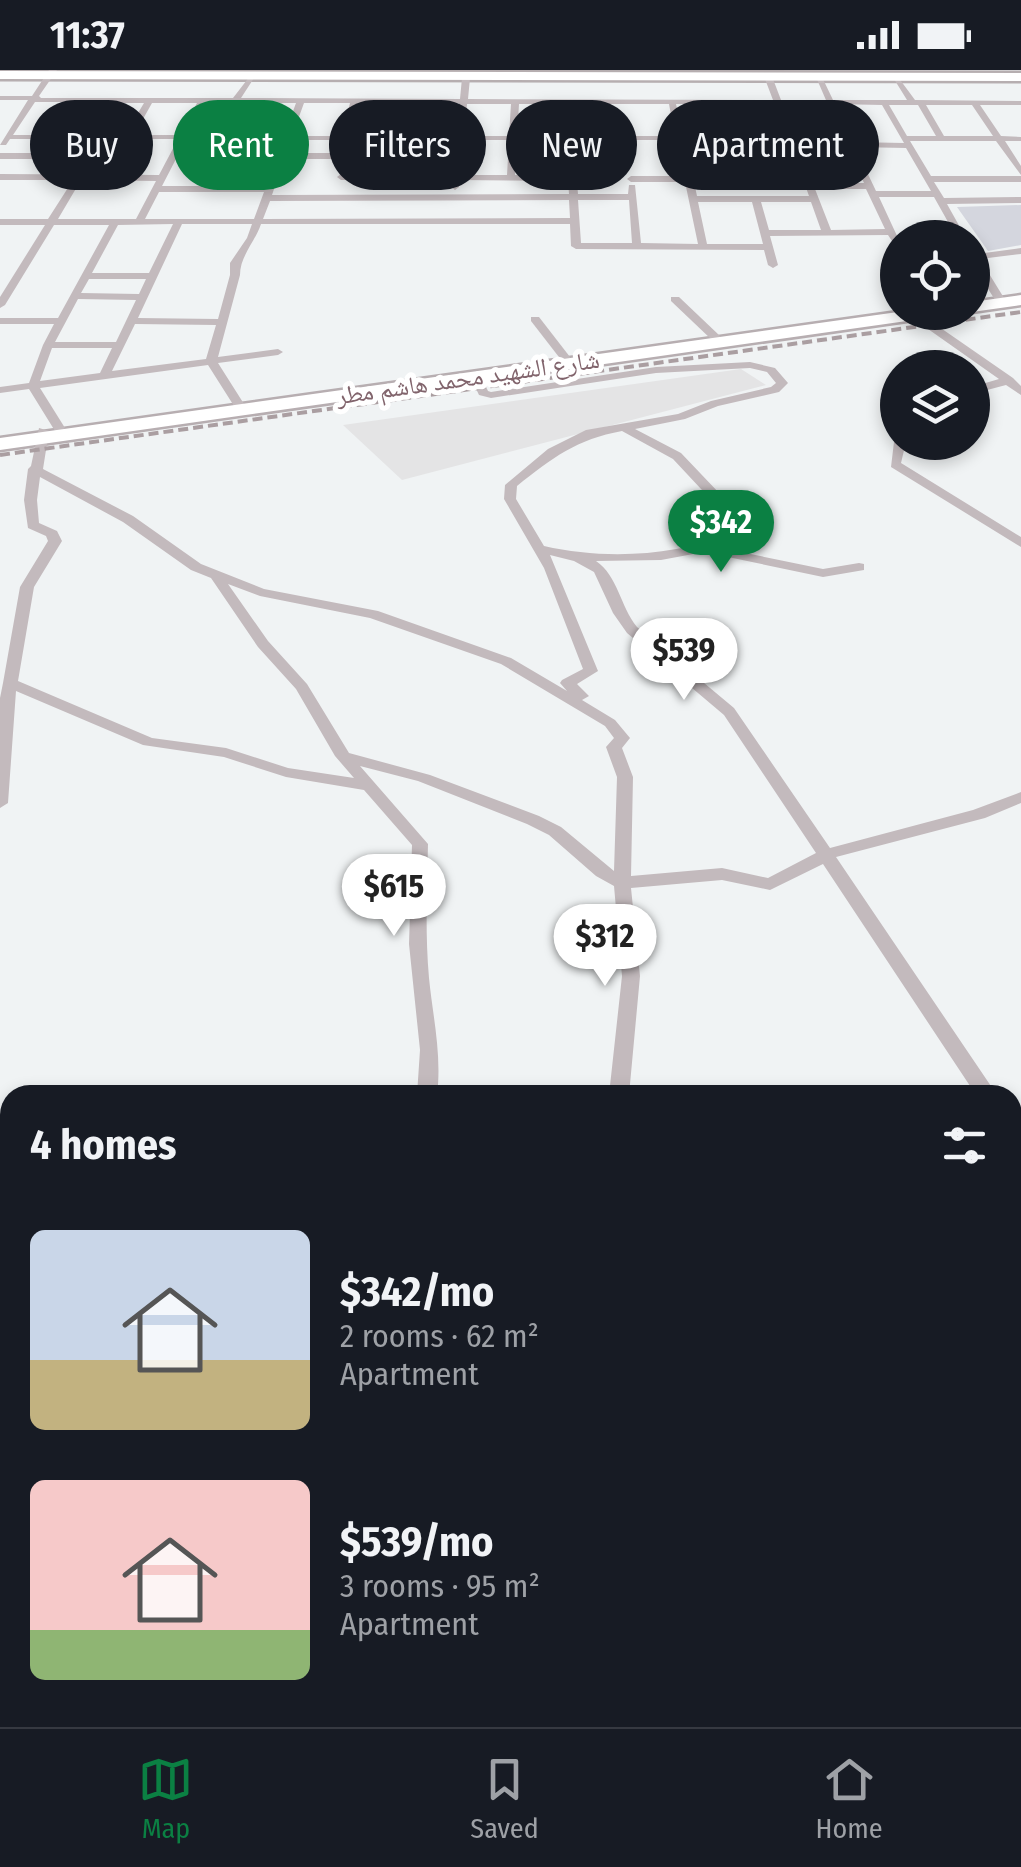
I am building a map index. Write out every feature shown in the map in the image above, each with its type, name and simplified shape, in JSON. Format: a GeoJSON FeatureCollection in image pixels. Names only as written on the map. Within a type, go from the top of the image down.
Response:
{"type":"FeatureCollection","features":[{"type":"Feature","properties":{"kind":"main road"},"geometry":{"type":"LineString","coordinates":[[0,76],[232,72],[686,79],[842,73],[1021,78]]}},
{"type":"Feature","properties":{"kind":"main road"},"geometry":{"type":"LineString","coordinates":[[52,74],[358,78],[656,73],[819,79],[900,75]]}},
{"type":"Feature","properties":{"kind":"main road"},"geometry":{"type":"LineString","coordinates":[[990,300],[1021,298]]}},
{"type":"Feature","properties":{"kind":"main road"},"geometry":{"type":"LineString","coordinates":[[990,302],[1021,298]]}},
{"type":"Feature","properties":{"kind":"main road","name":"شارع الشهيد محمد هاشم مطر"},"geometry":{"type":"LineString","coordinates":[[0,440],[880,318]]}},
{"type":"Feature","properties":{"kind":"main road","name":"شارع الشهيد محمد هاشم مطر"},"geometry":{"type":"LineString","coordinates":[[48,432],[880,318]]}},
{"type":"Feature","properties":{"kind":"street"},"geometry":{"type":"LineString","coordinates":[[3,141],[52,74]]}},
{"type":"Feature","properties":{"kind":"street"},"geometry":{"type":"LineString","coordinates":[[462,100],[470,75]]}},
{"type":"Feature","properties":{"kind":"street"},"geometry":{"type":"LineString","coordinates":[[776,75],[777,100]]}},
{"type":"Feature","properties":{"kind":"street"},"geometry":{"type":"LineString","coordinates":[[900,75],[942,138]]}},
{"type":"Feature","properties":{"kind":"street"},"geometry":{"type":"LineString","coordinates":[[146,100],[156,78]]}},
{"type":"Feature","properties":{"kind":"street"},"geometry":{"type":"LineString","coordinates":[[236,100],[250,78]]}},
{"type":"Feature","properties":{"kind":"street"},"geometry":{"type":"LineString","coordinates":[[353,100],[358,78]]}},
{"type":"Feature","properties":{"kind":"street"},"geometry":{"type":"LineString","coordinates":[[574,79],[578,100]]}},
{"type":"Feature","properties":{"kind":"street"},"geometry":{"type":"LineString","coordinates":[[686,79],[690,100]]}},
{"type":"Feature","properties":{"kind":"street"},"geometry":{"type":"LineString","coordinates":[[819,79],[829,100]]}},
{"type":"Feature","properties":{"kind":"street"},"geometry":{"type":"LineString","coordinates":[[0,98],[66,100]]}},
{"type":"Feature","properties":{"kind":"street"},"geometry":{"type":"LineString","coordinates":[[879,102],[1021,102]]}},
{"type":"Feature","properties":{"kind":"street"},"geometry":{"type":"LineString","coordinates":[[884,102],[951,220]]}},
{"type":"Feature","properties":{"kind":"street"},"geometry":{"type":"LineString","coordinates":[[927,179],[1021,175],[974,102]]}},
{"type":"Feature","properties":{"kind":"street"},"geometry":{"type":"LineString","coordinates":[[3,141],[30,139]]}},
{"type":"Feature","properties":{"kind":"street"},"geometry":{"type":"LineString","coordinates":[[879,142],[1021,139]]}},
{"type":"Feature","properties":{"kind":"street"},"geometry":{"type":"LineString","coordinates":[[0,156],[30,156]]}},
{"type":"Feature","properties":{"kind":"street"},"geometry":{"type":"LineString","coordinates":[[139,222],[173,157]]}},
{"type":"Feature","properties":{"kind":"street"},"geometry":{"type":"LineString","coordinates":[[0,177],[30,177]]}},
{"type":"Feature","properties":{"kind":"street"},"geometry":{"type":"LineString","coordinates":[[153,183],[173,185]]}},
{"type":"Feature","properties":{"kind":"street"},"geometry":{"type":"LineString","coordinates":[[2,300],[72,190]]}},
{"type":"Feature","properties":{"kind":"street"},"geometry":{"type":"LineString","coordinates":[[226,190],[338,198],[632,197]]}},
{"type":"Feature","properties":{"kind":"street"},"geometry":{"type":"LineString","coordinates":[[238,404],[212,361],[236,275],[234,263],[258,222],[269,190]]}},
{"type":"Feature","properties":{"kind":"street"},"geometry":{"type":"LineString","coordinates":[[324,222],[339,190]]}},
{"type":"Feature","properties":{"kind":"street"},"geometry":{"type":"LineString","coordinates":[[448,222],[455,190]]}},
{"type":"Feature","properties":{"kind":"street"},"geometry":{"type":"LineString","coordinates":[[572,190],[576,246],[769,247]]}},
{"type":"Feature","properties":{"kind":"street"},"geometry":{"type":"LineString","coordinates":[[632,190],[637,246]]}},
{"type":"Feature","properties":{"kind":"street"},"geometry":{"type":"LineString","coordinates":[[691,190],[703,246]]}},
{"type":"Feature","properties":{"kind":"street"},"geometry":{"type":"LineString","coordinates":[[811,190],[827,232]]}},
{"type":"Feature","properties":{"kind":"street"},"geometry":{"type":"LineString","coordinates":[[872,190],[938,198],[1021,200]]}},
{"type":"Feature","properties":{"kind":"street"},"geometry":{"type":"LineString","coordinates":[[872,190],[886,220]]}},
{"type":"Feature","properties":{"kind":"street"},"geometry":{"type":"LineString","coordinates":[[693,199],[814,199]]}},
{"type":"Feature","properties":{"kind":"street"},"geometry":{"type":"LineString","coordinates":[[756,199],[773,265]]}},
{"type":"Feature","properties":{"kind":"street"},"geometry":{"type":"LineString","coordinates":[[0,222],[573,221]]}},
{"type":"Feature","properties":{"kind":"street"},"geometry":{"type":"LineString","coordinates":[[0,802],[10,683],[27,587],[56,541],[55,536],[33,525],[30,516],[34,469],[48,432],[33,386],[48,345],[115,222]]}},
{"type":"Feature","properties":{"kind":"street"},"geometry":{"type":"LineString","coordinates":[[106,375],[178,222]]}},
{"type":"Feature","properties":{"kind":"street"},"geometry":{"type":"LineString","coordinates":[[765,232],[827,232],[880,239]]}},
{"type":"Feature","properties":{"kind":"street"},"geometry":{"type":"LineString","coordinates":[[990,254],[1021,251]]}},
{"type":"Feature","properties":{"kind":"street"},"geometry":{"type":"LineString","coordinates":[[86,276],[153,276]]}},
{"type":"Feature","properties":{"kind":"street"},"geometry":{"type":"LineString","coordinates":[[990,282],[1000,298]]}},
{"type":"Feature","properties":{"kind":"street"},"geometry":{"type":"LineString","coordinates":[[75,296],[143,297]]}},
{"type":"Feature","properties":{"kind":"street"},"geometry":{"type":"LineString","coordinates":[[676,300],[716,338]]}},
{"type":"Feature","properties":{"kind":"street"},"geometry":{"type":"LineString","coordinates":[[535,319],[566,359]]}},
{"type":"Feature","properties":{"kind":"street"},"geometry":{"type":"LineString","coordinates":[[0,321],[61,321]]}},
{"type":"Feature","properties":{"kind":"street"},"geometry":{"type":"LineString","coordinates":[[132,321],[222,322]]}},
{"type":"Feature","properties":{"kind":"street"},"geometry":{"type":"LineString","coordinates":[[941,330],[1021,392]]}},
{"type":"Feature","properties":{"kind":"street"},"geometry":{"type":"LineString","coordinates":[[48,345],[121,345]]}},
{"type":"Feature","properties":{"kind":"street"},"geometry":{"type":"LineString","coordinates":[[0,390],[278,352]]}},
{"type":"Feature","properties":{"kind":"street"},"geometry":{"type":"LineString","coordinates":[[476,376],[483,392],[491,394],[656,370],[750,365],[771,370],[782,383],[775,390],[715,403],[681,417],[620,425],[562,446],[511,485],[510,499],[541,549],[590,671],[566,683],[622,738],[614,748],[625,777],[622,883],[631,976],[620,1085]]}},
{"type":"Feature","properties":{"kind":"street"},"geometry":{"type":"LineString","coordinates":[[990,386],[1010,380]]}},
{"type":"Feature","properties":{"kind":"street"},"geometry":{"type":"LineString","coordinates":[[541,549],[575,557],[662,556],[738,537],[741,532],[736,519],[677,456],[620,425]]}},
{"type":"Feature","properties":{"kind":"street"},"geometry":{"type":"LineString","coordinates":[[896,460],[895,464],[1021,544]]}},
{"type":"Feature","properties":{"kind":"street"},"geometry":{"type":"LineString","coordinates":[[34,469],[116,512],[175,557],[213,574],[260,592],[393,620],[506,662],[594,712]]}},
{"type":"Feature","properties":{"kind":"street"},"geometry":{"type":"LineString","coordinates":[[704,548],[823,573],[860,567]]}},
{"type":"Feature","properties":{"kind":"street"},"geometry":{"type":"LineString","coordinates":[[575,557],[600,570],[618,614],[654,654],[728,706],[742,723],[753,746],[980,1085]]}},
{"type":"Feature","properties":{"kind":"street"},"geometry":{"type":"LineString","coordinates":[[213,574],[262,644],[302,688],[343,756],[420,844],[416,908],[420,978],[432,1045],[428,1085]]}},
{"type":"Feature","properties":{"kind":"street"},"geometry":{"type":"LineString","coordinates":[[10,683],[122,734],[370,786]]}},
{"type":"Feature","properties":{"kind":"street"},"geometry":{"type":"LineString","coordinates":[[343,756],[424,778],[533,820],[555,831],[602,872],[622,883],[722,874],[770,884],[828,854],[979,814],[1021,797]]}},
{"type":"Feature","properties":{"kind":"shaded area"},"geometry":{"type":"Polygon","coordinates":[[[1021,205],[1021,245],[990,251],[990,220],[966,220],[957,207],[1021,205]]]}},
{"type":"Feature","properties":{"kind":"shaded area"},"geometry":{"type":"Polygon","coordinates":[[[741,369],[766,385],[402,480],[343,425],[741,369]]]}},
{"type":"Feature","properties":{"kind":"railway"},"geometry":{"type":"LineString","coordinates":[[0,455],[1021,312]]}}]}
